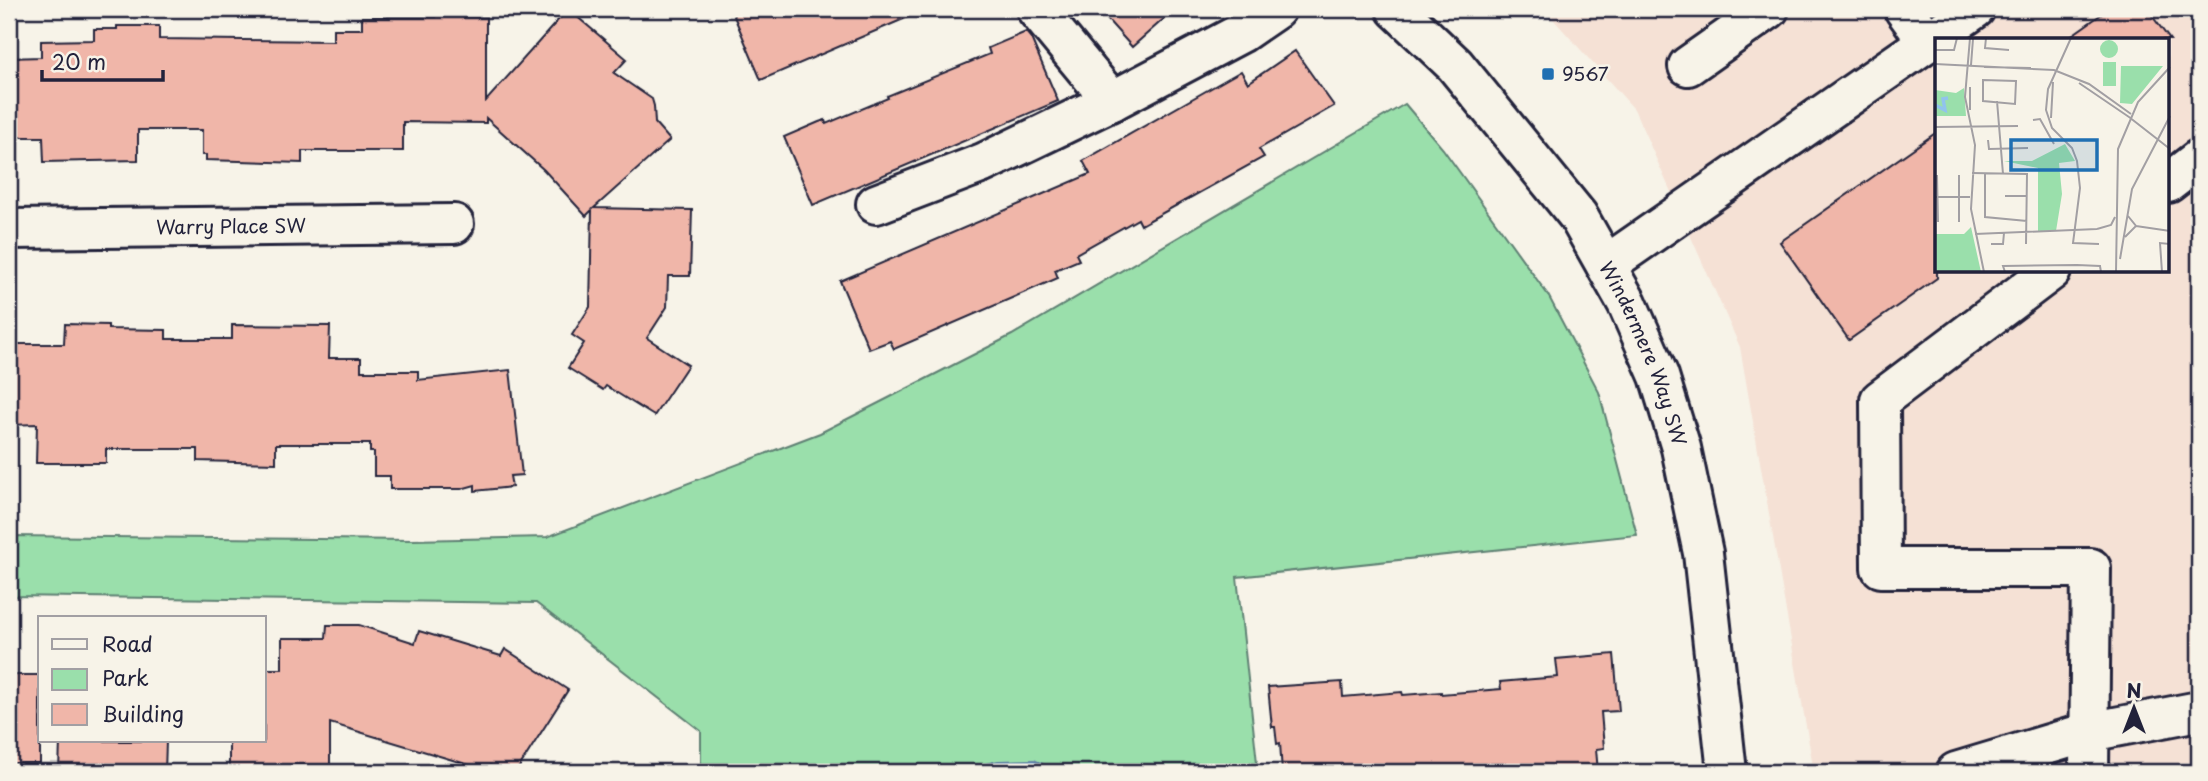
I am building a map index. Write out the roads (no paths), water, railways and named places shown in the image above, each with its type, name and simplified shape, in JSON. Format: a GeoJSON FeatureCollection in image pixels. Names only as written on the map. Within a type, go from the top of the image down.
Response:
{"type":"FeatureCollection","features":[{"type":"Feature","properties":{"kind":"street"},"geometry":{"type":"LineString","coordinates":[[1035,9],[1112,101]]}},
{"type":"Feature","properties":{"kind":"street"},"geometry":{"type":"LineString","coordinates":[[876,204],[983,163],[1112,101],[1241,33],[1276,9]]}},
{"type":"Feature","properties":{"kind":"street","name":"Windermere Way SW"},"geometry":{"type":"LineString","coordinates":[[1396,9],[1464,76],[1578,216],[1627,303],[1659,376],[1681,448],[1703,553],[1727,772]]}},
{"type":"Feature","properties":{"kind":"street"},"geometry":{"type":"LineString","coordinates":[[1688,66],[1769,9]]}},
{"type":"Feature","properties":{"kind":"street"},"geometry":{"type":"LineString","coordinates":[[1904,9],[1928,42]]}},
{"type":"Feature","properties":{"kind":"street"},"geometry":{"type":"LineString","coordinates":[[1606,265],[1975,9]]}},
{"type":"Feature","properties":{"kind":"street"},"geometry":{"type":"LineString","coordinates":[[2170,181],[2199,159]]}},
{"type":"Feature","properties":{"kind":"street","name":"Warry Place SW"},"geometry":{"type":"LineString","coordinates":[[9,229],[454,223]]}},
{"type":"Feature","properties":{"kind":"street"},"geometry":{"type":"LineString","coordinates":[[2048,273],[1880,400],[1881,568],[2091,568],[2089,772]]}},
{"type":"Feature","properties":{"kind":"street"},"geometry":{"type":"LineString","coordinates":[[1956,772],[2089,732],[2199,711]]}},
{"type":"Feature","properties":{"kind":"water"},"geometry":{"type":"Polygon","coordinates":[[[1034,760],[1059,772],[953,772],[998,761],[1034,760]]]}},
{"type":"Feature","properties":{"kind":"place","name":"9567"},"geometry":{"type":"Point","coordinates":[1548,74]}}]}
